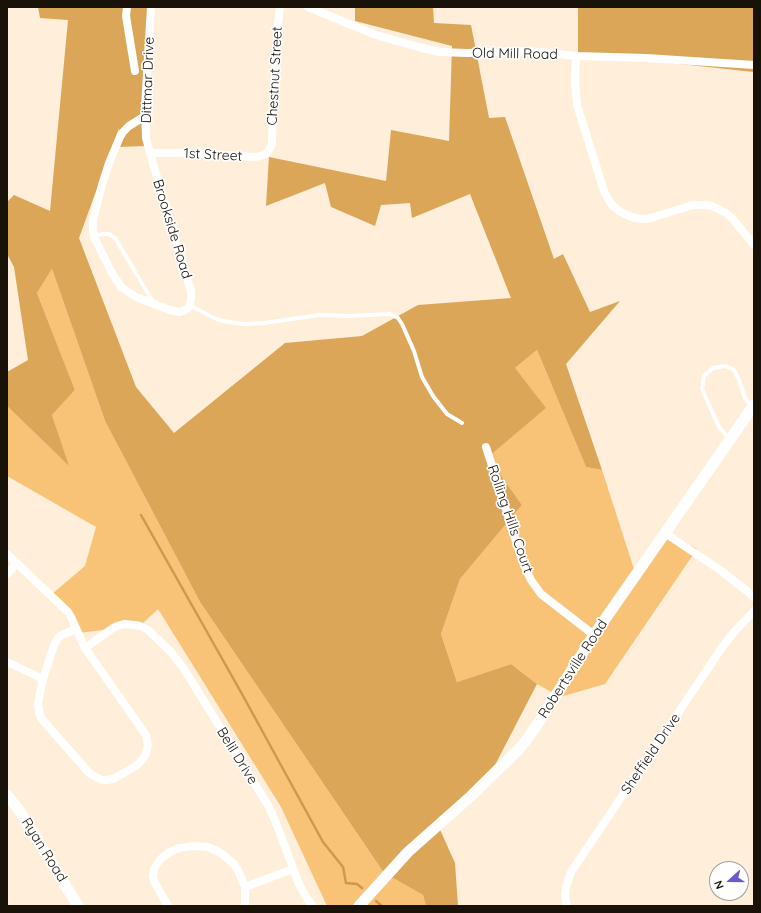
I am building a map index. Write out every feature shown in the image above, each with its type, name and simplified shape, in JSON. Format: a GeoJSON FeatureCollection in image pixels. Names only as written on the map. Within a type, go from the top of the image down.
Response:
{"type":"FeatureCollection","features":[{"type":"Feature","properties":{"kind":"street"},"geometry":{"type":"LineString","coordinates":[[127,7],[126,16],[135,71]]}},
{"type":"Feature","properties":{"kind":"street","name":"Dittmar Drive"},"geometry":{"type":"LineString","coordinates":[[150,153],[146,138],[145,116],[151,7]]}},
{"type":"Feature","properties":{"kind":"street","name":"Chestnut Street"},"geometry":{"type":"LineString","coordinates":[[272,145],[277,32],[280,7]]}},
{"type":"Feature","properties":{"kind":"street","name":"Old Mill Road"},"geometry":{"type":"LineString","coordinates":[[308,7],[376,35],[404,44],[431,50],[455,52],[522,51],[576,56],[646,58],[754,65]]}},
{"type":"Feature","properties":{"kind":"street"},"geometry":{"type":"LineString","coordinates":[[576,56],[574,82],[577,105],[604,191],[612,205],[627,216],[644,219],[693,205],[712,206],[726,213],[732,218],[754,244]]}},
{"type":"Feature","properties":{"kind":"street"},"geometry":{"type":"LineString","coordinates":[[145,116],[129,126],[123,132],[109,163],[93,221],[94,237],[112,273],[121,287],[136,297],[170,310],[179,312],[184,311],[190,305]]}},
{"type":"Feature","properties":{"kind":"street","name":"1st Street"},"geometry":{"type":"LineString","coordinates":[[150,153],[190,153],[256,157],[267,153],[272,145]]}},
{"type":"Feature","properties":{"kind":"street","name":"Brookside Road"},"geometry":{"type":"LineString","coordinates":[[150,153],[191,291],[190,305]]}},
{"type":"Feature","properties":{"kind":"street","name":"Robertsville Road"},"geometry":{"type":"LineString","coordinates":[[359,906],[408,852],[471,796],[521,747],[594,635],[753,406]]}},
{"type":"Feature","properties":{"kind":"street","name":"Rolling Hills Court"},"geometry":{"type":"LineString","coordinates":[[486,447],[522,560],[531,580],[542,594],[594,635]]}},
{"type":"Feature","properties":{"kind":"street"},"geometry":{"type":"LineString","coordinates":[[665,533],[720,570],[754,598]]}},
{"type":"Feature","properties":{"kind":"street"},"geometry":{"type":"LineString","coordinates":[[7,554],[68,612],[85,648],[146,735],[148,746],[146,753],[140,762],[107,780],[102,780],[89,773],[41,718],[38,706],[54,645],[58,638],[62,635],[77,632]]}},
{"type":"Feature","properties":{"kind":"street"},"geometry":{"type":"LineString","coordinates":[[7,574],[17,563]]}},
{"type":"Feature","properties":{"kind":"street","name":"Sheffield Drive"},"geometry":{"type":"LineString","coordinates":[[567,906],[565,897],[566,887],[571,872],[722,649],[734,632],[754,611]]}},
{"type":"Feature","properties":{"kind":"street","name":"Belil Drive"},"geometry":{"type":"LineString","coordinates":[[85,648],[113,628],[124,624],[140,626],[148,630],[171,652],[184,669],[269,808],[299,884],[313,906]]}},
{"type":"Feature","properties":{"kind":"street"},"geometry":{"type":"LineString","coordinates":[[7,662],[44,679]]}},
{"type":"Feature","properties":{"kind":"street","name":"Ryan Road"},"geometry":{"type":"LineString","coordinates":[[7,795],[19,810],[78,906]]}},
{"type":"Feature","properties":{"kind":"street"},"geometry":{"type":"LineString","coordinates":[[168,906],[155,883],[153,876],[154,869],[162,858],[170,852],[187,846],[200,846],[208,848],[222,854],[234,864],[240,872],[245,887],[245,906]]}},
{"type":"Feature","properties":{"kind":"street"},"geometry":{"type":"LineString","coordinates":[[245,887],[293,869]]}},
{"type":"Feature","properties":{"kind":"lane"},"geometry":{"type":"LineString","coordinates":[[94,237],[102,234],[109,234],[115,238],[154,304]]}},
{"type":"Feature","properties":{"kind":"lane"},"geometry":{"type":"LineString","coordinates":[[190,305],[220,320],[244,324],[264,323],[320,315],[348,316],[390,314],[398,318],[402,324],[414,351],[422,376],[433,396],[447,414],[462,423]]}},
{"type":"Feature","properties":{"kind":"lane"},"geometry":{"type":"LineString","coordinates":[[730,439],[719,428],[702,389],[704,376],[713,368],[726,366],[734,370],[745,398],[753,406]]}},
{"type":"Feature","properties":{"kind":"shaded area"},"geometry":{"type":"Polygon","coordinates":[[[38,7],[151,7],[146,146],[117,147],[119,128],[79,238],[136,387],[174,433],[285,343],[362,336],[418,305],[511,298],[470,194],[412,218],[410,203],[381,205],[375,226],[331,207],[325,183],[266,206],[269,157],[386,181],[391,130],[449,141],[452,46],[355,21],[355,7],[433,7],[434,23],[471,25],[489,118],[505,117],[554,259],[563,254],[590,312],[620,301],[566,364],[602,470],[586,467],[537,350],[515,368],[546,408],[488,457],[522,505],[460,579],[441,634],[457,682],[511,664],[537,684],[495,765],[437,823],[455,863],[458,906],[426,906],[423,895],[384,873],[200,602],[105,421],[52,269],[37,293],[75,390],[52,415],[69,466],[7,406],[7,372],[28,360],[14,267],[7,254],[7,202],[14,195],[50,211],[68,20],[40,18],[38,7]]]}},
{"type":"Feature","properties":{"kind":"shaded area"},"geometry":{"type":"Polygon","coordinates":[[[578,7],[754,7],[754,72],[578,53],[578,7]]]}},
{"type":"Feature","properties":{"kind":"shaded area"},"geometry":{"type":"Polygon","coordinates":[[[52,269],[105,421],[200,602],[384,873],[423,895],[426,906],[327,906],[281,807],[158,609],[141,625],[79,633],[52,594],[85,566],[96,527],[7,476],[7,406],[68,465],[52,415],[75,390],[37,293],[52,269]]]}},
{"type":"Feature","properties":{"kind":"shaded area"},"geometry":{"type":"Polygon","coordinates":[[[537,350],[586,467],[602,470],[634,569],[663,529],[697,549],[605,684],[560,697],[537,684],[511,664],[457,682],[441,634],[460,579],[522,505],[488,457],[515,368],[537,350]]]}},
{"type":"Feature","properties":{"kind":"waterway"},"geometry":{"type":"LineString","coordinates":[[141,515],[323,842],[343,867],[346,883],[357,884],[362,888]]}},
{"type":"Feature","properties":{"kind":"waterway"},"geometry":{"type":"LineString","coordinates":[[376,901],[382,906]]}}]}
